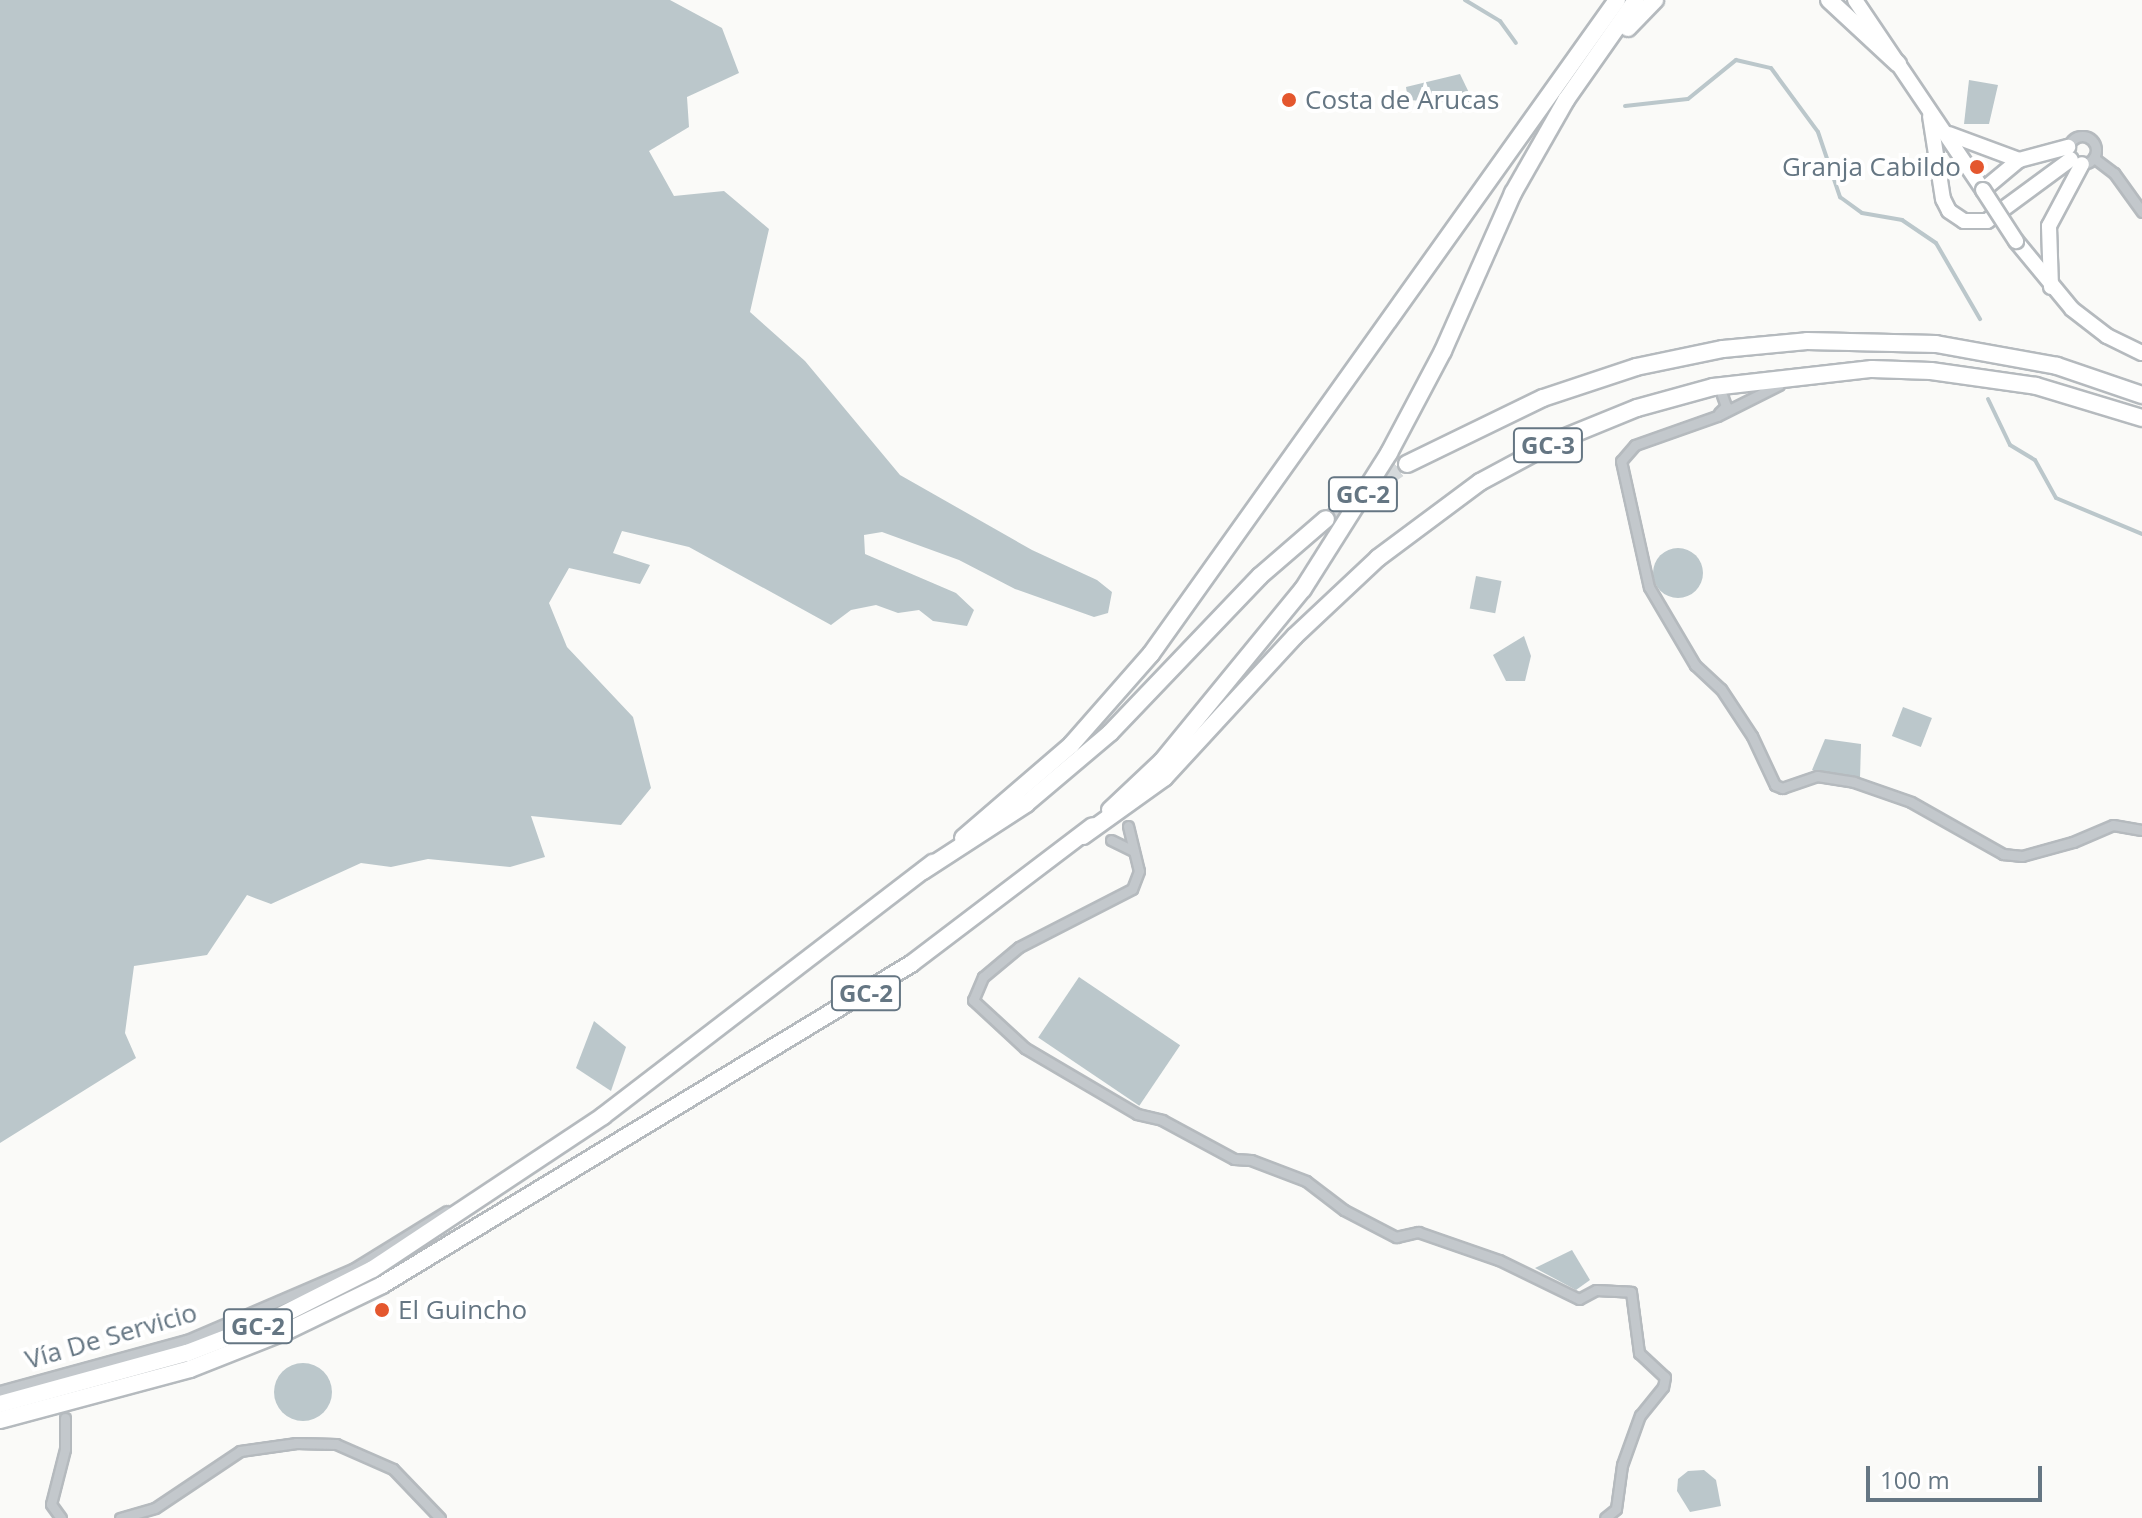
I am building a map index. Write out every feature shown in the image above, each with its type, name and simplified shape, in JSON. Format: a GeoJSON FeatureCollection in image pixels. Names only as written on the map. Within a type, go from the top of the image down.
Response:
{"type":"FeatureCollection","features":[{"type":"Feature","properties":{"kind":"highway"},"geometry":{"type":"LineString","coordinates":[[1588,41],[1607,0]]}},
{"type":"Feature","properties":{"kind":"highway","name":"GC-2"},"geometry":{"type":"LineString","coordinates":[[0,1404],[187,1353],[270,1321],[373,1269],[603,1116],[923,871],[1071,745],[1151,654],[1617,0]]}},
{"type":"Feature","properties":{"kind":"highway","name":"GC-2"},"geometry":{"type":"LineString","coordinates":[[0,1420],[190,1369],[289,1330],[382,1285],[911,964],[1083,836],[1162,761],[1303,589],[1389,453],[1443,351],[1513,193],[1595,59],[1636,0]]}},
{"type":"Feature","properties":{"kind":"highway"},"geometry":{"type":"LineString","coordinates":[[1595,59],[1655,0]]}},
{"type":"Feature","properties":{"kind":"highway"},"geometry":{"type":"LineString","coordinates":[[1829,0],[1898,64]]}},
{"type":"Feature","properties":{"kind":"highway","name":"GC-3"},"geometry":{"type":"LineString","coordinates":[[1407,464],[1543,398],[1636,367],[1737,347],[1807,341],[1936,344],[2057,366],[2142,395]]}},
{"type":"Feature","properties":{"kind":"highway","name":"GC-3"},"geometry":{"type":"LineString","coordinates":[[1083,836],[1164,778],[1295,636],[1378,558],[1480,482],[1556,441],[1637,408],[1713,387],[1801,373],[1931,371],[2036,386],[2142,418]]}},
{"type":"Feature","properties":{"kind":"highway"},"geometry":{"type":"LineString","coordinates":[[1722,395],[1779,385],[1874,378],[2036,386]]}},
{"type":"Feature","properties":{"kind":"highway"},"geometry":{"type":"LineString","coordinates":[[923,871],[1026,804],[1110,733],[1260,576],[1326,519]]}},
{"type":"Feature","properties":{"kind":"main road"},"geometry":{"type":"LineString","coordinates":[[1855,0],[2016,241],[2051,288],[2089,324],[2142,353]]}},
{"type":"Feature","properties":{"kind":"main road"},"geometry":{"type":"LineString","coordinates":[[1930,112],[1943,199],[1949,211],[1964,221],[1987,221],[2079,157]]}},
{"type":"Feature","properties":{"kind":"main road"},"geometry":{"type":"LineString","coordinates":[[1945,132],[1970,146],[2019,160],[2079,157]]}},
{"type":"Feature","properties":{"kind":"main road"},"geometry":{"type":"LineString","coordinates":[[2051,288],[2049,226],[2079,157]]}},
{"type":"Feature","properties":{"kind":"main road"},"geometry":{"type":"LineString","coordinates":[[1983,190],[2019,160]]}},
{"type":"Feature","properties":{"kind":"street"},"geometry":{"type":"LineString","coordinates":[[2079,157],[2114,173],[2142,212]]}},
{"type":"Feature","properties":{"kind":"street"},"geometry":{"type":"LineString","coordinates":[[1779,385],[1717,416],[1635,445],[1621,461],[1649,587],[1695,665],[1721,689],[1752,736],[1775,785],[1782,788],[1817,776],[1854,782],[1911,802],[2003,854],[2022,856],[2060,846],[2113,825],[2142,830]]}},
{"type":"Feature","properties":{"kind":"street"},"geometry":{"type":"LineString","coordinates":[[1717,416],[1726,406],[1722,395]]}},
{"type":"Feature","properties":{"kind":"street"},"geometry":{"type":"LineString","coordinates":[[1128,826],[1139,871],[1132,889],[1019,947],[983,977],[973,1000],[1025,1048],[1137,1114],[1162,1120],[1234,1159],[1251,1160],[1306,1181],[1344,1210],[1396,1237],[1418,1232],[1499,1260],[1579,1299],[1596,1290],[1631,1292],[1639,1353],[1665,1377],[1663,1387],[1640,1415],[1622,1465],[1616,1509],[1605,1518]]}},
{"type":"Feature","properties":{"kind":"street"},"geometry":{"type":"LineString","coordinates":[[1111,840],[1136,853]]}},
{"type":"Feature","properties":{"kind":"street","name":"Vía De Servicio"},"geometry":{"type":"LineString","coordinates":[[0,1391],[187,1340],[353,1269],[458,1205],[491,1193]]}},
{"type":"Feature","properties":{"kind":"street"},"geometry":{"type":"LineString","coordinates":[[61,1518],[51,1504],[65,1449],[65,1418]]}},
{"type":"Feature","properties":{"kind":"street"},"geometry":{"type":"LineString","coordinates":[[120,1518],[155,1508],[240,1451],[296,1443],[336,1444],[393,1469],[440,1518]]}},
{"type":"Feature","properties":{"kind":"shaded area"},"geometry":{"type":"Polygon","coordinates":[[[0,0],[670,0],[722,28],[739,73],[687,97],[689,127],[649,151],[674,196],[724,191],[769,229],[750,312],[805,361],[900,475],[1032,550],[1097,580],[1112,592],[1108,613],[1094,617],[1015,589],[959,560],[882,532],[864,535],[865,554],[956,593],[974,610],[967,626],[933,621],[919,610],[898,613],[876,605],[851,610],[831,625],[689,547],[622,531],[613,553],[650,565],[640,584],[569,568],[549,603],[567,647],[633,717],[651,788],[621,825],[531,816],[545,857],[510,867],[428,859],[391,867],[361,863],[271,904],[247,895],[207,955],[134,966],[125,1033],[136,1058],[0,1143],[0,0]]]}},
{"type":"Feature","properties":{"kind":"shaded area"},"geometry":{"type":"Polygon","coordinates":[[[1460,74],[1472,99],[1466,104],[1408,100],[1406,87],[1460,74]]]}},
{"type":"Feature","properties":{"kind":"shaded area"},"geometry":{"type":"Polygon","coordinates":[[[1969,80],[1998,85],[1989,124],[1964,124],[1969,80]]]}},
{"type":"Feature","properties":{"kind":"shaded area"},"geometry":{"type":"Polygon","coordinates":[[[1678,548],[1695,556],[1703,573],[1695,590],[1678,598],[1661,590],[1653,573],[1661,556],[1678,548]]]}},
{"type":"Feature","properties":{"kind":"shaded area"},"geometry":{"type":"Polygon","coordinates":[[[1476,576],[1502,581],[1495,613],[1470,608],[1476,576]]]}},
{"type":"Feature","properties":{"kind":"shaded area"},"geometry":{"type":"Polygon","coordinates":[[[1524,636],[1531,656],[1525,681],[1506,681],[1493,655],[1524,636]]]}},
{"type":"Feature","properties":{"kind":"shaded area"},"geometry":{"type":"Polygon","coordinates":[[[1903,707],[1932,718],[1921,747],[1892,736],[1903,707]]]}},
{"type":"Feature","properties":{"kind":"shaded area"},"geometry":{"type":"Polygon","coordinates":[[[1825,739],[1861,744],[1860,778],[1812,770],[1825,739]]]}},
{"type":"Feature","properties":{"kind":"shaded area"},"geometry":{"type":"Polygon","coordinates":[[[1079,977],[1180,1045],[1139,1106],[1038,1038],[1079,977]]]}},
{"type":"Feature","properties":{"kind":"shaded area"},"geometry":{"type":"Polygon","coordinates":[[[594,1021],[626,1047],[611,1091],[576,1068],[594,1021]]]}},
{"type":"Feature","properties":{"kind":"shaded area"},"geometry":{"type":"Polygon","coordinates":[[[1572,1250],[1590,1280],[1576,1290],[1535,1268],[1572,1250]]]}},
{"type":"Feature","properties":{"kind":"shaded area"},"geometry":{"type":"Polygon","coordinates":[[[303,1363],[323,1372],[332,1392],[323,1412],[303,1421],[283,1412],[274,1392],[283,1372],[303,1363]]]}},
{"type":"Feature","properties":{"kind":"shaded area"},"geometry":{"type":"Polygon","coordinates":[[[1704,1470],[1716,1480],[1721,1506],[1690,1512],[1677,1491],[1678,1479],[1688,1471],[1704,1470]]]}},
{"type":"Feature","properties":{"kind":"waterway"},"geometry":{"type":"LineString","coordinates":[[1465,0],[1500,21],[1516,43]]}},
{"type":"Feature","properties":{"kind":"waterway"},"geometry":{"type":"LineString","coordinates":[[1625,106],[1688,99],[1736,60],[1771,68],[1818,132],[1840,197],[1862,213],[1902,220],[1936,243],[1980,319]]}},
{"type":"Feature","properties":{"kind":"waterway"},"geometry":{"type":"LineString","coordinates":[[1988,399],[2010,445],[2035,460],[2056,498],[2142,534]]}},
{"type":"Feature","properties":{"kind":"tunnel"},"geometry":{"type":"LineString","coordinates":[[1326,519],[1407,464]]}},
{"type":"Feature","properties":{"kind":"place","name":"Costa de Arucas"},"geometry":{"type":"Point","coordinates":[1289,100]}},
{"type":"Feature","properties":{"kind":"place","name":"Granja Cabildo"},"geometry":{"type":"Point","coordinates":[1977,167]}},
{"type":"Feature","properties":{"kind":"place","name":"El Guincho"},"geometry":{"type":"Point","coordinates":[382,1310]}}]}
